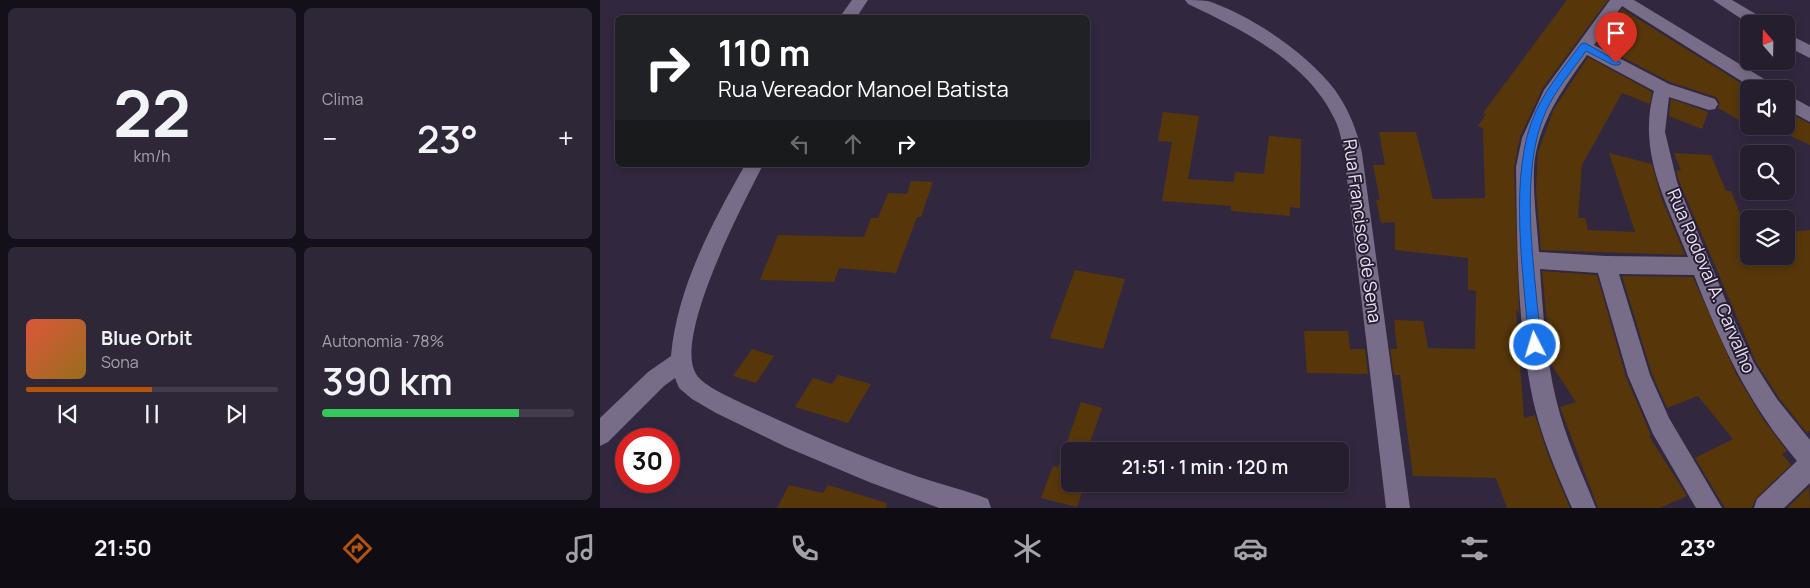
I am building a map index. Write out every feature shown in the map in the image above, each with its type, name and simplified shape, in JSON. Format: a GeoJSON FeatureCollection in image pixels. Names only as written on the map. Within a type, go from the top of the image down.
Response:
{"type":"FeatureCollection","features":[{"type":"Feature","properties":{"kind":"street"},"geometry":{"type":"LineString","coordinates":[[849,15],[860,0]]}},
{"type":"Feature","properties":{"kind":"street","name":"Rua Francisco de Sena"},"geometry":{"type":"LineString","coordinates":[[1193,0],[1249,27],[1282,50],[1319,84],[1343,117],[1353,153],[1398,508]]}},
{"type":"Feature","properties":{"kind":"street"},"geometry":{"type":"LineString","coordinates":[[1584,508],[1570,476],[1545,401],[1535,345],[1525,167],[1531,138],[1541,112],[1553,90],[1618,0]]}},
{"type":"Feature","properties":{"kind":"street"},"geometry":{"type":"LineString","coordinates":[[1623,0],[1753,80]]}},
{"type":"Feature","properties":{"kind":"street"},"geometry":{"type":"LineString","coordinates":[[1720,0],[1745,15]]}},
{"type":"Feature","properties":{"kind":"street"},"geometry":{"type":"LineString","coordinates":[[1795,44],[1810,52]]}},
{"type":"Feature","properties":{"kind":"street"},"geometry":{"type":"LineString","coordinates":[[1585,47],[1663,88],[1709,104]]}},
{"type":"Feature","properties":{"kind":"street","name":"Rua Rodoval A. Carvalho"},"geometry":{"type":"LineString","coordinates":[[1663,88],[1657,109],[1656,124],[1661,158],[1701,266],[1736,348],[1758,390],[1774,415],[1810,458]]}},
{"type":"Feature","properties":{"kind":"street"},"geometry":{"type":"LineString","coordinates":[[1795,106],[1810,115]]}},
{"type":"Feature","properties":{"kind":"street"},"geometry":{"type":"LineString","coordinates":[[753,167],[719,233],[702,273],[686,320],[682,361],[687,380],[707,396],[753,420],[919,489],[979,508]]}},
{"type":"Feature","properties":{"kind":"street"},"geometry":{"type":"LineString","coordinates":[[1529,260],[1701,266]]}},
{"type":"Feature","properties":{"kind":"street"},"geometry":{"type":"LineString","coordinates":[[1606,264],[1639,376],[1661,426],[1710,508]]}},
{"type":"Feature","properties":{"kind":"street"},"geometry":{"type":"LineString","coordinates":[[600,434],[656,379],[682,361]]}},
{"type":"Feature","properties":{"kind":"street"},"geometry":{"type":"LineString","coordinates":[[1766,508],[1810,466]]}},
{"type":"Feature","properties":{"kind":"building"},"geometry":{"type":"Polygon","coordinates":[[[1567,0],[1608,0],[1542,89],[1520,137],[1514,167],[1519,314],[1516,309],[1524,418],[1535,415],[1548,455],[1570,508],[1507,508],[1496,478],[1413,476],[1400,375],[1394,375],[1390,349],[1397,349],[1394,320],[1423,321],[1428,348],[1475,349],[1476,291],[1468,290],[1468,258],[1395,250],[1395,222],[1381,223],[1376,200],[1380,200],[1373,165],[1385,165],[1379,132],[1416,132],[1433,199],[1485,198],[1483,128],[1478,126],[1486,114],[1483,113],[1567,0]]]}},
{"type":"Feature","properties":{"kind":"building"},"geometry":{"type":"Polygon","coordinates":[[[1622,9],[1740,83],[1740,120],[1718,108],[1720,103],[1716,97],[1670,82],[1597,44],[1622,9]]]}},
{"type":"Feature","properties":{"kind":"building"},"geometry":{"type":"Polygon","coordinates":[[[1588,57],[1652,92],[1650,104],[1622,93],[1582,165],[1578,218],[1585,218],[1588,230],[1635,232],[1609,153],[1652,164],[1661,197],[1685,255],[1541,250],[1536,189],[1538,152],[1554,109],[1588,57]]]}},
{"type":"Feature","properties":{"kind":"building"},"geometry":{"type":"Polygon","coordinates":[[[1671,99],[1708,112],[1702,129],[1669,116],[1671,99]]]}},
{"type":"Feature","properties":{"kind":"building"},"geometry":{"type":"Polygon","coordinates":[[[1163,112],[1199,116],[1188,179],[1234,182],[1235,172],[1264,174],[1269,136],[1301,139],[1300,208],[1290,207],[1290,216],[1231,211],[1231,206],[1162,201],[1172,142],[1158,141],[1163,112]]]}},
{"type":"Feature","properties":{"kind":"building"},"geometry":{"type":"Polygon","coordinates":[[[1795,116],[1810,124],[1810,145],[1788,135],[1795,135],[1795,116]]]}},
{"type":"Feature","properties":{"kind":"building"},"geometry":{"type":"Polygon","coordinates":[[[1674,153],[1711,155],[1726,191],[1731,191],[1740,214],[1740,265],[1795,265],[1795,231],[1810,230],[1810,431],[1807,433],[1779,398],[1756,362],[1679,181],[1676,170],[1681,171],[1674,153]]]}},
{"type":"Feature","properties":{"kind":"building"},"geometry":{"type":"Polygon","coordinates":[[[911,181],[933,182],[921,217],[917,217],[896,273],[839,268],[834,282],[760,280],[778,235],[864,237],[871,218],[878,218],[888,193],[907,194],[911,181]]]}},
{"type":"Feature","properties":{"kind":"building"},"geometry":{"type":"Polygon","coordinates":[[[1075,270],[1125,279],[1103,349],[1050,338],[1075,270]]]}},
{"type":"Feature","properties":{"kind":"building"},"geometry":{"type":"Polygon","coordinates":[[[1542,271],[1597,275],[1626,377],[1651,435],[1649,436],[1687,496],[1660,508],[1598,508],[1560,407],[1576,402],[1551,364],[1542,271]]]}},
{"type":"Feature","properties":{"kind":"building"},"geometry":{"type":"Polygon","coordinates":[[[1622,276],[1693,277],[1736,374],[1763,419],[1787,451],[1782,454],[1791,465],[1756,498],[1752,508],[1725,508],[1695,458],[1733,439],[1698,396],[1667,408],[1652,374],[1622,276]]]}},
{"type":"Feature","properties":{"kind":"building"},"geometry":{"type":"Polygon","coordinates":[[[1304,331],[1348,331],[1350,349],[1365,349],[1368,374],[1307,373],[1304,331]]]}},
{"type":"Feature","properties":{"kind":"building"},"geometry":{"type":"Polygon","coordinates":[[[752,349],[774,356],[756,383],[733,376],[752,349]]]}},
{"type":"Feature","properties":{"kind":"building"},"geometry":{"type":"Polygon","coordinates":[[[838,375],[871,384],[848,423],[795,407],[813,378],[832,384],[838,375]]]}},
{"type":"Feature","properties":{"kind":"building"},"geometry":{"type":"Polygon","coordinates":[[[1081,402],[1102,408],[1090,442],[1067,442],[1081,402]]]}},
{"type":"Feature","properties":{"kind":"building"},"geometry":{"type":"Polygon","coordinates":[[[1061,459],[1061,492],[1082,492],[1077,507],[1041,498],[1053,466],[1058,467],[1061,459]]]}},
{"type":"Feature","properties":{"kind":"building"},"geometry":{"type":"Polygon","coordinates":[[[789,485],[823,493],[828,485],[887,503],[886,508],[777,508],[789,485]]]}},
{"type":"Feature","properties":{"kind":"building"},"geometry":{"type":"Polygon","coordinates":[[[1809,487],[1810,508],[1787,508],[1809,487]]]}},
{"type":"Feature","properties":{"kind":"route"},"geometry":{"type":"LineString","coordinates":[[1535,345],[1531,305],[1525,167],[1531,138],[1541,112],[1553,90],[1585,47],[1616,63]]}}]}
